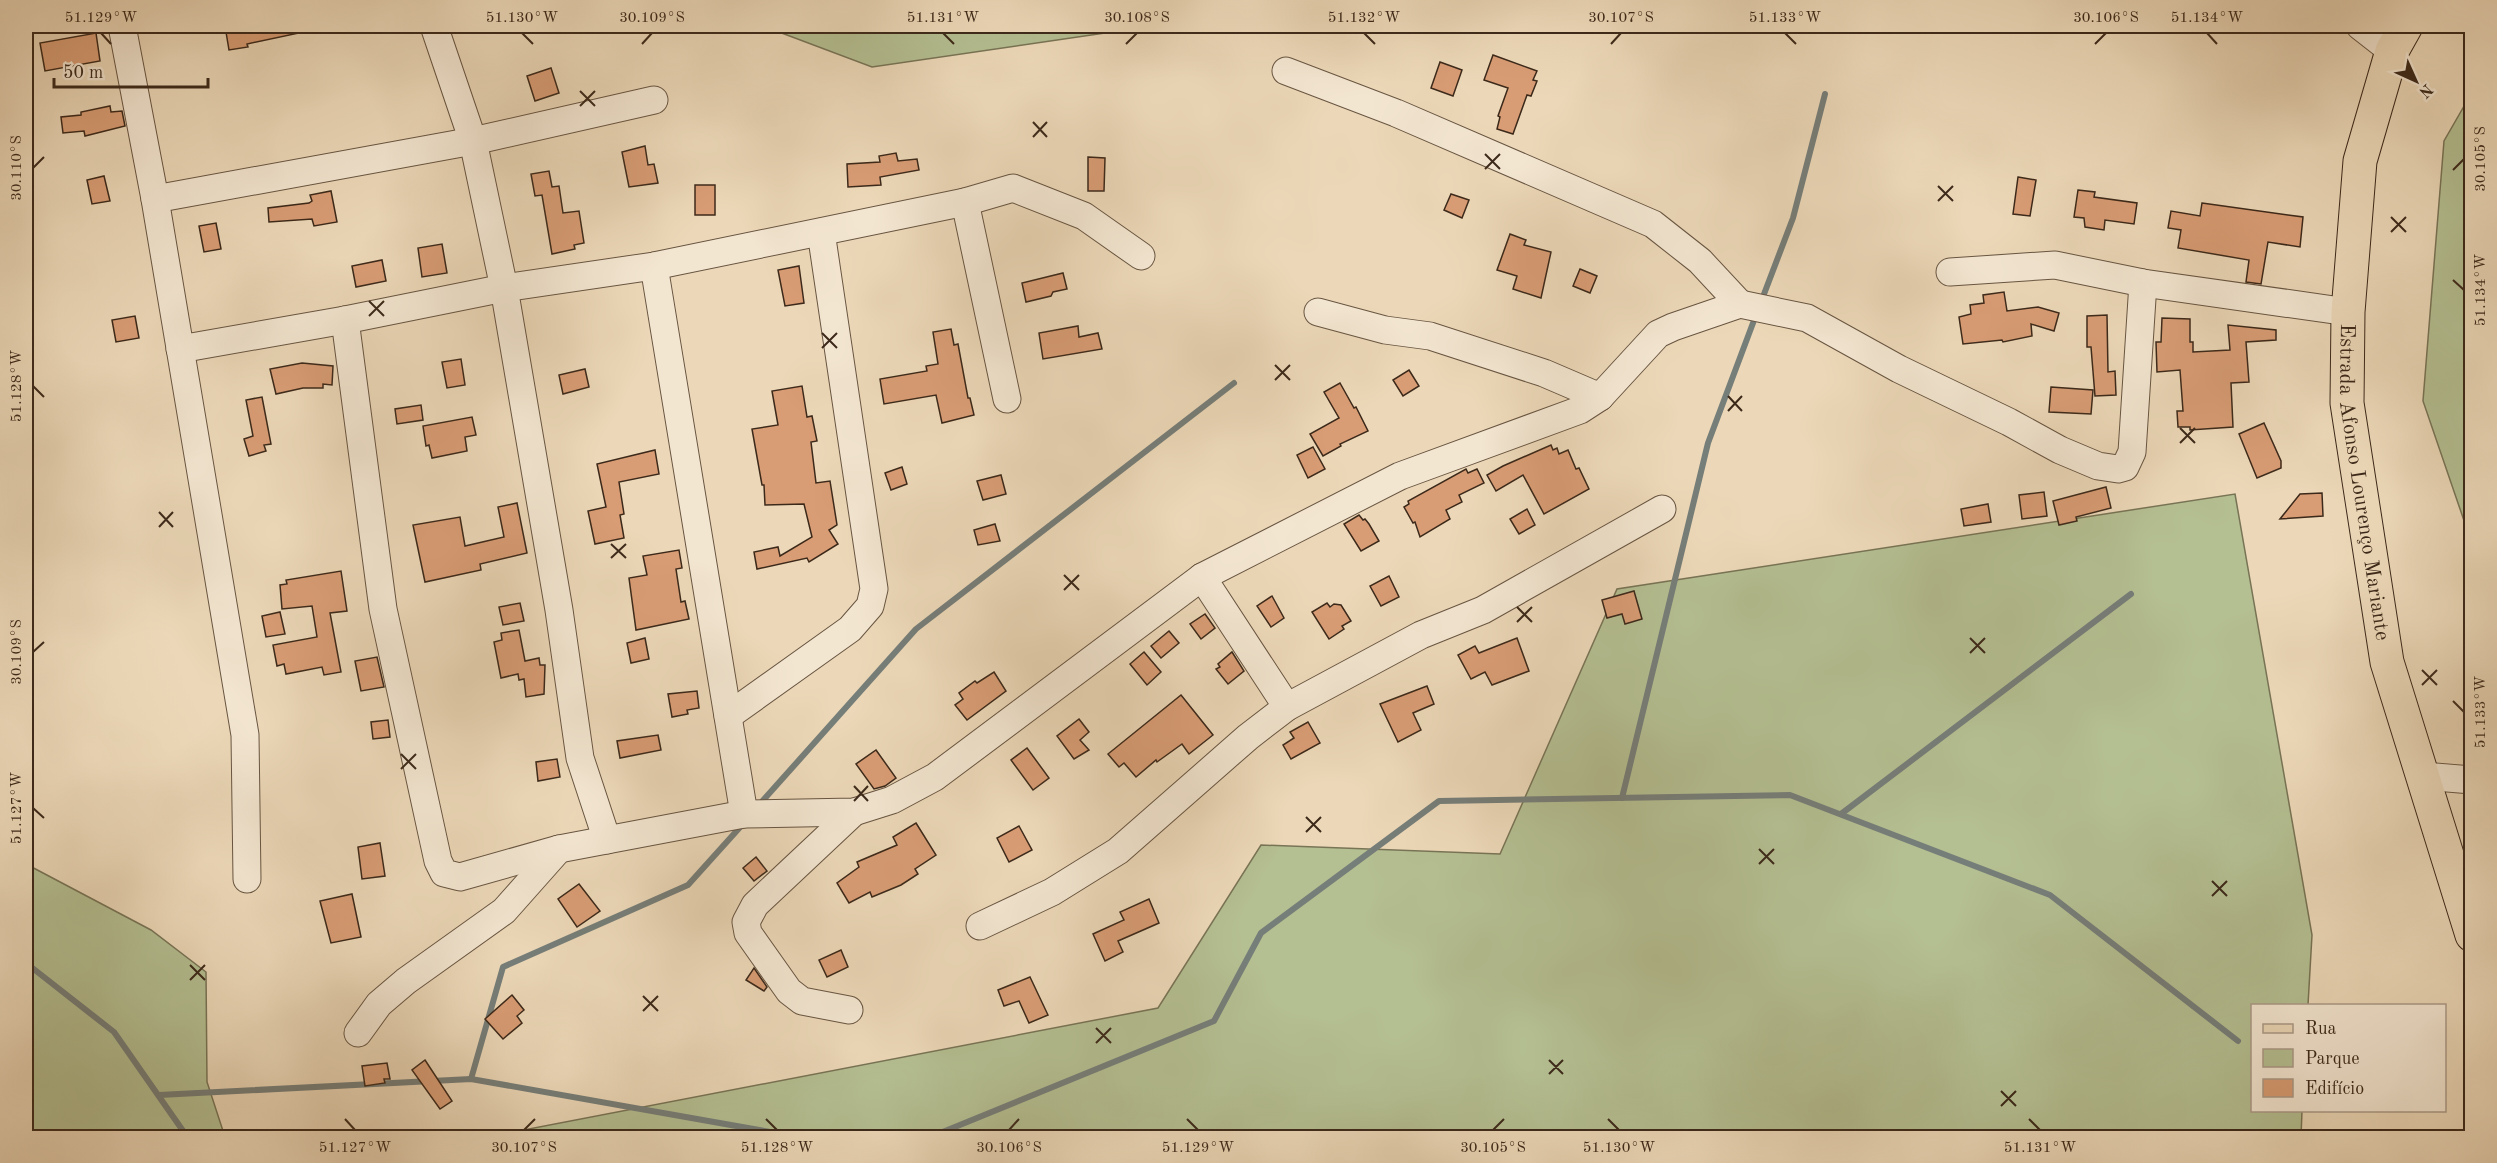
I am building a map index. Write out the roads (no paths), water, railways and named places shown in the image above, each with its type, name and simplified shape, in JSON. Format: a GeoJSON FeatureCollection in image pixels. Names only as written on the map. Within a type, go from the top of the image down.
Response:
{"type":"FeatureCollection","features":[{"type":"Feature","properties":{"kind":"main road","name":"Estrada Afonso Lourenço Mariante"},"geometry":{"type":"LineString","coordinates":[[2399,38],[2360,161],[2348,312],[2347,404],[2387,662],[2472,935]]}},
{"type":"Feature","properties":{"kind":"street"},"geometry":{"type":"LineString","coordinates":[[122,26],[155,199],[246,735],[247,879]]}},
{"type":"Feature","properties":{"kind":"street"},"geometry":{"type":"LineString","coordinates":[[434,26],[473,141],[504,288],[559,610],[580,758],[607,840]]}},
{"type":"Feature","properties":{"kind":"street"},"geometry":{"type":"LineString","coordinates":[[2360,26],[2399,38]]}},
{"type":"Feature","properties":{"kind":"street"},"geometry":{"type":"LineString","coordinates":[[1286,70],[1396,113],[1653,224],[1700,261],[1740,304]]}},
{"type":"Feature","properties":{"kind":"street"},"geometry":{"type":"LineString","coordinates":[[155,199],[473,141],[654,100]]}},
{"type":"Feature","properties":{"kind":"street"},"geometry":{"type":"LineString","coordinates":[[180,350],[504,288],[654,266],[965,202],[1013,188],[1084,216],[1141,256]]}},
{"type":"Feature","properties":{"kind":"street"},"geometry":{"type":"LineString","coordinates":[[965,202],[1007,399]]}},
{"type":"Feature","properties":{"kind":"street"},"geometry":{"type":"LineString","coordinates":[[728,716],[850,629],[870,606],[874,588],[821,232]]}},
{"type":"Feature","properties":{"kind":"street"},"geometry":{"type":"LineString","coordinates":[[1950,272],[2055,265],[2143,283],[2348,312]]}},
{"type":"Feature","properties":{"kind":"street"},"geometry":{"type":"LineString","coordinates":[[654,266],[744,814]]}},
{"type":"Feature","properties":{"kind":"street"},"geometry":{"type":"LineString","coordinates":[[345,320],[383,609],[438,861],[444,873],[460,877],[559,849],[744,814],[854,812],[892,800],[935,777],[1202,577],[1400,476],[1580,410],[1600,397],[1658,334],[1740,304],[1807,318],[1899,369],[2009,422],[2060,450],[2098,466],[2118,469],[2126,467],[2132,452],[2143,283]]}},
{"type":"Feature","properties":{"kind":"street"},"geometry":{"type":"LineString","coordinates":[[1318,312],[1385,330],[1430,336],[1544,373],[1600,397]]}},
{"type":"Feature","properties":{"kind":"street"},"geometry":{"type":"LineString","coordinates":[[980,926],[1052,892],[1119,851],[1248,737],[1287,707],[1421,635],[1483,610],[1662,508]]}},
{"type":"Feature","properties":{"kind":"street"},"geometry":{"type":"LineString","coordinates":[[1202,577],[1287,707]]}},
{"type":"Feature","properties":{"kind":"street"},"geometry":{"type":"LineString","coordinates":[[2423,776],[2472,780]]}},
{"type":"Feature","properties":{"kind":"street"},"geometry":{"type":"LineString","coordinates":[[849,1010],[802,1001],[789,991],[748,933],[746,922],[755,905],[854,812]]}},
{"type":"Feature","properties":{"kind":"street"},"geometry":{"type":"LineString","coordinates":[[358,1033],[380,1004],[406,981],[504,911],[559,849]]}},
{"type":"Feature","properties":{"kind":"waterway"},"geometry":{"type":"LineString","coordinates":[[1761,302],[1793,218],[1825,94]]}},
{"type":"Feature","properties":{"kind":"waterway"},"geometry":{"type":"LineString","coordinates":[[1622,798],[1708,443],[1756,315]]}},
{"type":"Feature","properties":{"kind":"waterway"},"geometry":{"type":"LineString","coordinates":[[758,806],[916,629],[1234,383]]}},
{"type":"Feature","properties":{"kind":"waterway"},"geometry":{"type":"LineString","coordinates":[[1841,814],[2131,594]]}},
{"type":"Feature","properties":{"kind":"waterway"},"geometry":{"type":"LineString","coordinates":[[928,1138],[1214,1021],[1261,933],[1439,801],[1790,795],[2050,895],[2238,1041]]}},
{"type":"Feature","properties":{"kind":"waterway"},"geometry":{"type":"LineString","coordinates":[[471,1079],[503,967],[688,885],[742,825]]}},
{"type":"Feature","properties":{"kind":"waterway"},"geometry":{"type":"LineString","coordinates":[[26,963],[114,1032],[188,1138]]}},
{"type":"Feature","properties":{"kind":"waterway"},"geometry":{"type":"LineString","coordinates":[[159,1095],[471,1079],[804,1138]]}}]}
